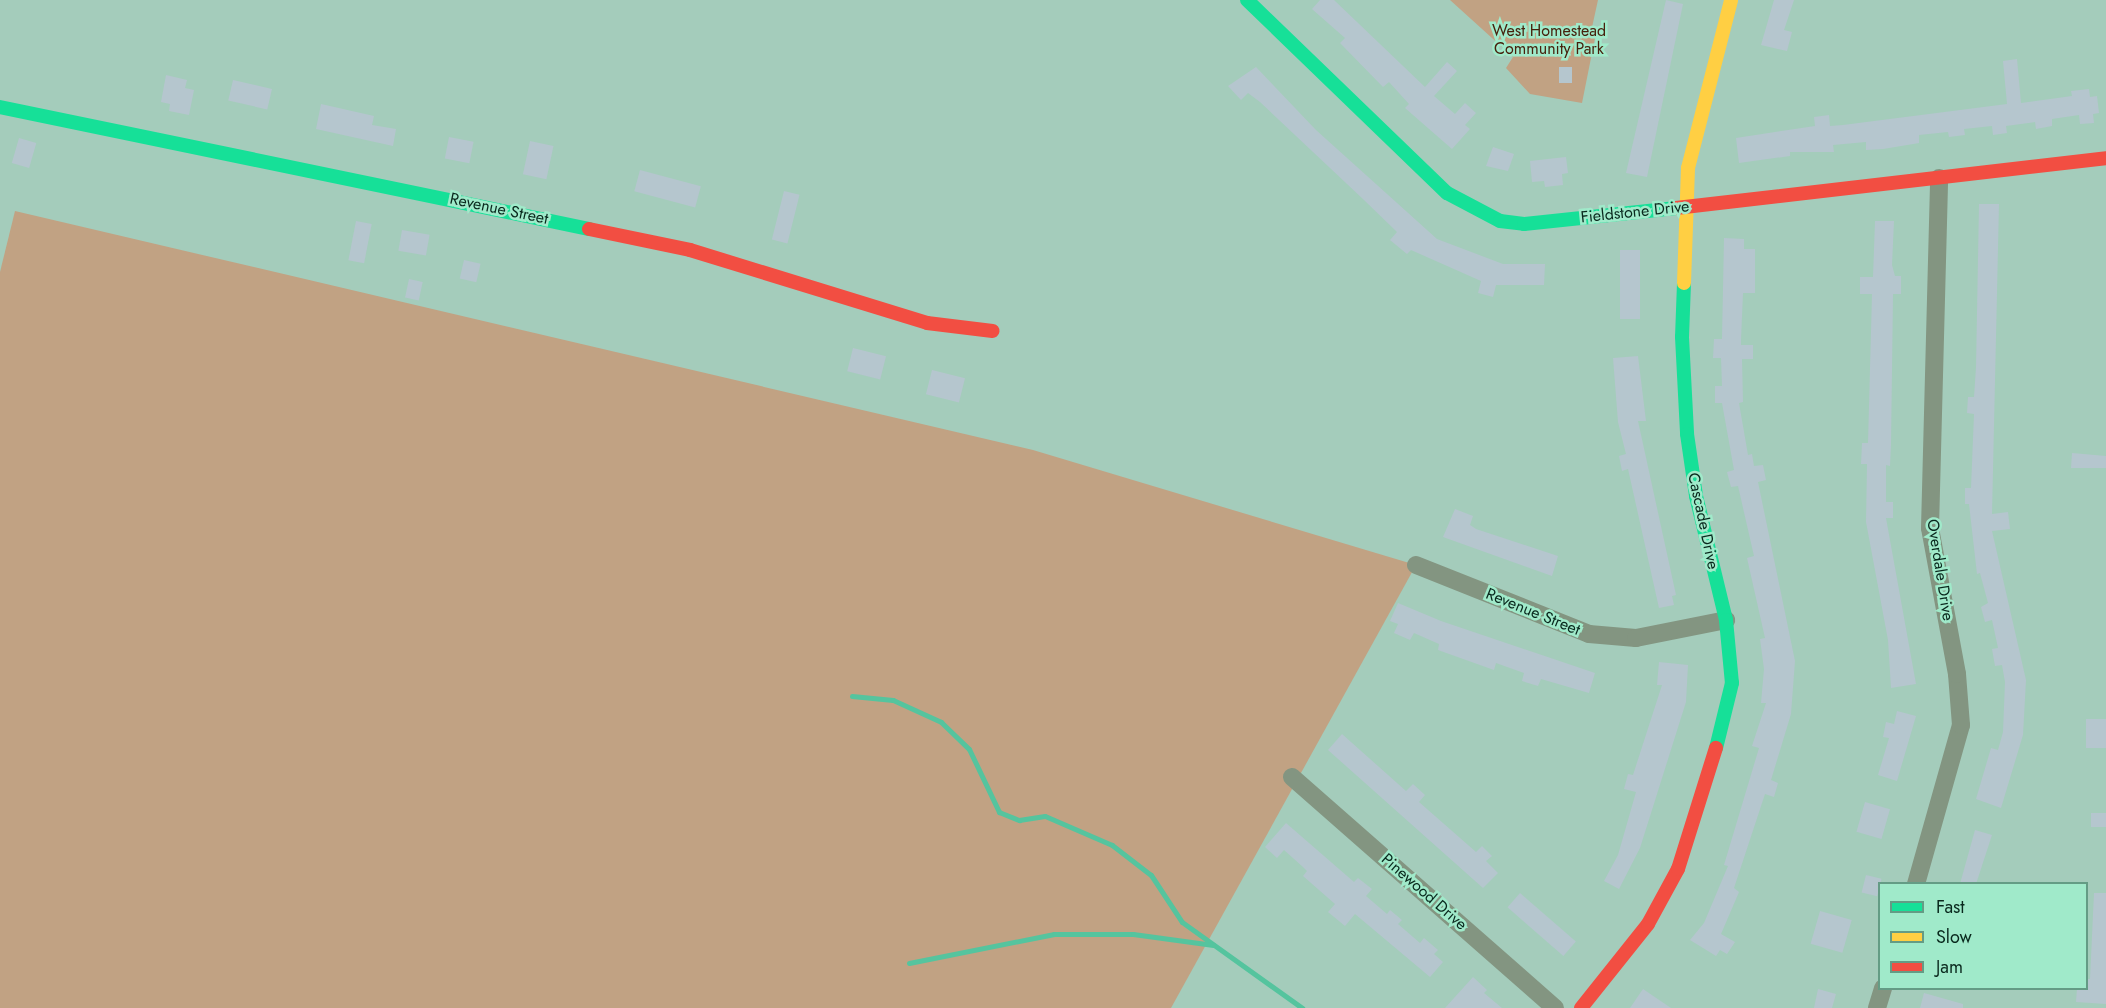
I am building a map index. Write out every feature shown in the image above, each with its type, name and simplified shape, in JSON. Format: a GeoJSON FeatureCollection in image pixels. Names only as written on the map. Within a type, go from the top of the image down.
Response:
{"type":"FeatureCollection","features":[{"type":"Feature","properties":{"kind":"street","name":"Fieldstone Drive"},"geometry":{"type":"LineString","coordinates":[[1247,0],[1447,193],[1500,221],[1524,224],[2106,158]]}},
{"type":"Feature","properties":{"kind":"street","name":"Cascade Drive"},"geometry":{"type":"LineString","coordinates":[[1581,1008],[1648,924],[1678,869],[1724,723],[1732,683],[1725,620],[1696,496],[1687,434],[1682,326],[1688,168],[1731,0]]}},
{"type":"Feature","properties":{"kind":"street","name":"Revenue Street"},"geometry":{"type":"LineString","coordinates":[[0,107],[33,111],[690,250],[927,323],[993,331]]}},
{"type":"Feature","properties":{"kind":"street","name":"Overdale Drive"},"geometry":{"type":"LineString","coordinates":[[1917,882],[1961,726],[1957,674],[1930,528],[1939,178]]}},
{"type":"Feature","properties":{"kind":"street","name":"Revenue Street"},"geometry":{"type":"LineString","coordinates":[[1416,565],[1589,634],[1636,638],[1725,620]]}},
{"type":"Feature","properties":{"kind":"street","name":"Pinewood Drive"},"geometry":{"type":"LineString","coordinates":[[1292,777],[1556,1008]]}},
{"type":"Feature","properties":{"kind":"street"},"geometry":{"type":"LineString","coordinates":[[1877,1008],[1882,990]]}},
{"type":"Feature","properties":{"kind":"green space","name":"West Homestead Community Park"},"geometry":{"type":"Polygon","coordinates":[[[1450,0],[1598,0],[1591,32],[1596,33],[1582,103],[1530,94],[1506,68],[1513,57],[1450,0]]]}},
{"type":"Feature","properties":{"kind":"green space"},"geometry":{"type":"Polygon","coordinates":[[[15,211],[1033,450],[1416,565],[1171,1008],[0,1008],[0,272],[15,211]]]}},
{"type":"Feature","properties":{"kind":"building"},"geometry":{"type":"Polygon","coordinates":[[[1320,0],[1334,0],[1425,87],[1447,62],[1457,71],[1434,96],[1455,114],[1465,103],[1476,113],[1465,125],[1470,129],[1452,149],[1405,108],[1409,104],[1389,82],[1383,87],[1340,43],[1345,38],[1312,9],[1320,0]]]}},
{"type":"Feature","properties":{"kind":"building"},"geometry":{"type":"Polygon","coordinates":[[[1666,0],[1683,4],[1647,177],[1626,173],[1666,0]]]}},
{"type":"Feature","properties":{"kind":"building"},"geometry":{"type":"Polygon","coordinates":[[[1774,0],[1794,0],[1784,30],[1792,32],[1787,51],[1761,45],[1774,0]]]}},
{"type":"Feature","properties":{"kind":"building"},"geometry":{"type":"Polygon","coordinates":[[[2017,59],[2021,103],[2072,96],[2071,91],[2089,89],[2090,97],[2097,96],[2099,113],[2093,114],[2094,123],[2080,124],[2079,115],[2052,119],[2052,126],[2036,129],[2035,122],[2006,126],[2007,133],[1993,135],[1992,126],[1964,129],[1965,135],[1949,137],[1948,132],[1919,135],[1919,143],[1883,149],[1866,150],[1866,142],[1833,145],[1834,152],[1790,152],[1790,156],[1739,163],[1736,138],[1815,126],[1814,117],[1829,115],[1830,126],[2007,104],[2003,61],[2017,59]]]}},
{"type":"Feature","properties":{"kind":"building"},"geometry":{"type":"Polygon","coordinates":[[[1256,67],[1316,130],[1437,239],[1503,264],[1545,264],[1544,285],[1496,285],[1493,297],[1478,293],[1481,281],[1411,250],[1407,254],[1390,240],[1397,232],[1260,102],[1248,93],[1241,100],[1228,86],[1256,67]]]}},
{"type":"Feature","properties":{"kind":"building"},"geometry":{"type":"Polygon","coordinates":[[[1559,67],[1572,67],[1572,83],[1559,83],[1559,67]]]}},
{"type":"Feature","properties":{"kind":"building"},"geometry":{"type":"Polygon","coordinates":[[[166,75],[187,80],[185,88],[194,90],[189,115],[169,111],[170,104],[161,102],[166,75]]]}},
{"type":"Feature","properties":{"kind":"building"},"geometry":{"type":"Polygon","coordinates":[[[233,80],[272,89],[267,109],[228,100],[233,80]]]}},
{"type":"Feature","properties":{"kind":"building"},"geometry":{"type":"Polygon","coordinates":[[[321,104],[374,116],[372,125],[396,129],[393,146],[316,129],[321,104]]]}},
{"type":"Feature","properties":{"kind":"building"},"geometry":{"type":"Polygon","coordinates":[[[449,137],[474,142],[469,163],[445,159],[449,137]]]}},
{"type":"Feature","properties":{"kind":"building"},"geometry":{"type":"Polygon","coordinates":[[[19,138],[36,143],[29,168],[12,163],[19,138]]]}},
{"type":"Feature","properties":{"kind":"building"},"geometry":{"type":"Polygon","coordinates":[[[530,141],[553,146],[546,179],[523,174],[530,141]]]}},
{"type":"Feature","properties":{"kind":"building"},"geometry":{"type":"Polygon","coordinates":[[[1493,147],[1514,154],[1508,171],[1486,166],[1493,147]]]}},
{"type":"Feature","properties":{"kind":"building"},"geometry":{"type":"Polygon","coordinates":[[[1566,157],[1568,173],[1562,174],[1563,185],[1545,187],[1544,181],[1532,182],[1530,161],[1566,157]]]}},
{"type":"Feature","properties":{"kind":"building"},"geometry":{"type":"Polygon","coordinates":[[[640,170],[701,186],[695,208],[634,191],[640,170]]]}},
{"type":"Feature","properties":{"kind":"building"},"geometry":{"type":"Polygon","coordinates":[[[784,191],[800,195],[787,243],[772,240],[784,191]]]}},
{"type":"Feature","properties":{"kind":"building"},"geometry":{"type":"Polygon","coordinates":[[[1979,204],[1999,204],[1992,514],[2008,512],[2010,529],[1992,531],[2026,680],[2023,735],[2001,808],[1976,799],[1991,748],[1998,750],[2003,732],[2005,682],[2002,665],[1995,666],[1992,649],[1998,648],[1992,620],[1985,622],[1981,607],[1988,603],[1980,573],[1977,574],[1969,504],[1965,504],[1965,488],[1971,488],[1974,414],[1967,413],[1968,397],[1974,397],[1976,367],[1979,204]]]}},
{"type":"Feature","properties":{"kind":"building"},"geometry":{"type":"Polygon","coordinates":[[[356,221],[372,224],[364,263],[348,260],[356,221]]]}},
{"type":"Feature","properties":{"kind":"building"},"geometry":{"type":"Polygon","coordinates":[[[1875,221],[1894,221],[1892,265],[1895,276],[1901,276],[1901,294],[1893,294],[1891,445],[1890,466],[1886,465],[1886,502],[1893,502],[1893,518],[1886,518],[1916,684],[1891,688],[1888,640],[1866,522],[1867,464],[1861,464],[1862,443],[1868,443],[1872,294],[1860,294],[1860,277],[1873,277],[1875,221]]]}},
{"type":"Feature","properties":{"kind":"building"},"geometry":{"type":"Polygon","coordinates":[[[402,230],[430,235],[426,256],[398,251],[402,230]]]}},
{"type":"Feature","properties":{"kind":"building"},"geometry":{"type":"Polygon","coordinates":[[[1724,238],[1744,239],[1744,249],[1755,249],[1755,293],[1743,293],[1741,340],[1741,345],[1753,345],[1753,359],[1742,359],[1743,402],[1739,403],[1748,455],[1752,454],[1754,466],[1763,465],[1766,480],[1758,482],[1795,661],[1791,714],[1771,780],[1778,783],[1774,797],[1765,794],[1734,888],[1739,892],[1721,934],[1735,942],[1727,954],[1720,950],[1716,956],[1690,940],[1704,923],[1728,866],[1724,865],[1759,748],[1752,746],[1766,703],[1761,703],[1764,669],[1760,639],[1765,638],[1747,558],[1754,556],[1738,486],[1731,487],[1727,472],[1734,470],[1722,403],[1715,403],[1715,386],[1722,386],[1721,358],[1713,358],[1714,339],[1722,339],[1724,238]]]}},
{"type":"Feature","properties":{"kind":"building"},"geometry":{"type":"Polygon","coordinates":[[[1620,250],[1640,250],[1640,319],[1620,319],[1620,250]]]}},
{"type":"Feature","properties":{"kind":"building"},"geometry":{"type":"Polygon","coordinates":[[[464,260],[481,264],[476,282],[460,279],[464,260]]]}},
{"type":"Feature","properties":{"kind":"building"},"geometry":{"type":"Polygon","coordinates":[[[409,279],[423,282],[419,300],[405,298],[409,279]]]}},
{"type":"Feature","properties":{"kind":"building"},"geometry":{"type":"Polygon","coordinates":[[[853,348],[886,356],[880,380],[847,371],[853,348]]]}},
{"type":"Feature","properties":{"kind":"building"},"geometry":{"type":"Polygon","coordinates":[[[1638,356],[1646,421],[1638,421],[1676,595],[1672,596],[1674,605],[1659,608],[1628,469],[1622,471],[1619,456],[1626,454],[1618,422],[1613,358],[1638,356]]]}},
{"type":"Feature","properties":{"kind":"building"},"geometry":{"type":"Polygon","coordinates":[[[932,370],[965,378],[959,402],[926,394],[932,370]]]}},
{"type":"Feature","properties":{"kind":"building"},"geometry":{"type":"Polygon","coordinates":[[[2072,453],[2106,456],[2106,468],[2071,468],[2072,453]]]}},
{"type":"Feature","properties":{"kind":"building"},"geometry":{"type":"Polygon","coordinates":[[[1455,509],[1473,516],[1470,525],[1476,529],[1558,556],[1552,576],[1443,537],[1455,509]]]}},
{"type":"Feature","properties":{"kind":"building"},"geometry":{"type":"Polygon","coordinates":[[[1398,603],[1441,621],[1595,673],[1589,693],[1541,679],[1538,686],[1522,681],[1524,673],[1496,663],[1494,670],[1438,650],[1439,644],[1414,633],[1410,640],[1394,633],[1398,624],[1390,621],[1398,603]]]}},
{"type":"Feature","properties":{"kind":"building"},"geometry":{"type":"Polygon","coordinates":[[[1659,662],[1688,665],[1686,702],[1640,848],[1619,889],[1604,881],[1618,855],[1636,792],[1624,789],[1628,774],[1633,775],[1662,685],[1657,685],[1659,662]]]}},
{"type":"Feature","properties":{"kind":"building"},"geometry":{"type":"Polygon","coordinates":[[[1897,711],[1916,716],[1897,781],[1878,775],[1889,738],[1883,737],[1886,722],[1894,724],[1897,711]]]}},
{"type":"Feature","properties":{"kind":"building"},"geometry":{"type":"Polygon","coordinates":[[[2086,719],[2106,719],[2106,748],[2086,748],[2086,719]]]}},
{"type":"Feature","properties":{"kind":"building"},"geometry":{"type":"Polygon","coordinates":[[[1342,734],[1406,791],[1413,784],[1425,795],[1419,802],[1476,852],[1482,846],[1492,856],[1486,861],[1498,873],[1483,888],[1328,750],[1342,734]]]}},
{"type":"Feature","properties":{"kind":"building"},"geometry":{"type":"Polygon","coordinates":[[[1865,802],[1890,809],[1881,839],[1856,832],[1865,802]]]}},
{"type":"Feature","properties":{"kind":"building"},"geometry":{"type":"Polygon","coordinates":[[[2091,813],[2106,813],[2106,827],[2091,827],[2091,813]]]}},
{"type":"Feature","properties":{"kind":"building"},"geometry":{"type":"Polygon","coordinates":[[[1286,823],[1354,882],[1358,878],[1372,889],[1366,896],[1387,914],[1390,910],[1402,920],[1398,924],[1420,943],[1424,938],[1438,950],[1434,954],[1443,962],[1430,977],[1355,914],[1345,926],[1328,912],[1335,904],[1303,876],[1307,871],[1303,867],[1284,850],[1277,858],[1265,847],[1286,823]]]}},
{"type":"Feature","properties":{"kind":"building"},"geometry":{"type":"Polygon","coordinates":[[[1975,830],[1992,835],[1977,882],[1961,882],[1975,830]]]}},
{"type":"Feature","properties":{"kind":"building"},"geometry":{"type":"Polygon","coordinates":[[[1866,875],[1882,879],[1881,882],[1878,882],[1877,896],[1862,892],[1866,875]]]}},
{"type":"Feature","properties":{"kind":"building"},"geometry":{"type":"Polygon","coordinates":[[[1520,893],[1576,942],[1563,956],[1508,907],[1520,893]]]}},
{"type":"Feature","properties":{"kind":"building"},"geometry":{"type":"Polygon","coordinates":[[[2094,893],[2106,893],[2106,1004],[2076,1002],[2077,990],[2088,990],[2088,979],[2090,979],[2094,893]]]}},
{"type":"Feature","properties":{"kind":"building"},"geometry":{"type":"Polygon","coordinates":[[[1820,911],[1852,920],[1842,953],[1811,944],[1820,911]]]}},
{"type":"Feature","properties":{"kind":"building"},"geometry":{"type":"Polygon","coordinates":[[[1473,977],[1487,990],[1484,993],[1502,1008],[1445,1008],[1473,977]]]}},
{"type":"Feature","properties":{"kind":"building"},"geometry":{"type":"Polygon","coordinates":[[[1643,989],[1671,1008],[1630,1008],[1643,989]]]}},
{"type":"Feature","properties":{"kind":"building"},"geometry":{"type":"Polygon","coordinates":[[[1818,989],[1836,994],[1832,1008],[1814,1008],[1818,989]]]}},
{"type":"Feature","properties":{"kind":"building"},"geometry":{"type":"Polygon","coordinates":[[[1924,993],[1963,1004],[1963,1008],[1920,1008],[1924,993]]]}},
{"type":"Feature","properties":{"kind":"waterway"},"geometry":{"type":"LineString","coordinates":[[852,696],[893,700],[941,722],[969,749],[999,812],[1019,820],[1045,816],[1112,845],[1151,875],[1182,922],[1302,1008]]}},
{"type":"Feature","properties":{"kind":"waterway"},"geometry":{"type":"LineString","coordinates":[[909,963],[1054,934],[1133,934],[1213,945]]}},
{"type":"Feature","properties":{"kind":"traffic: fast"},"geometry":{"type":"LineString","coordinates":[[1247,0],[1447,193],[1500,221],[1524,224],[1676,208]]}},
{"type":"Feature","properties":{"kind":"traffic: fast"},"geometry":{"type":"LineString","coordinates":[[0,107],[589,229]]}},
{"type":"Feature","properties":{"kind":"traffic: fast"},"geometry":{"type":"LineString","coordinates":[[1684,283],[1682,337],[1687,434],[1696,496],[1726,620],[1732,683],[1716,748]]}},
{"type":"Feature","properties":{"kind":"traffic: slow"},"geometry":{"type":"LineString","coordinates":[[1684,283],[1688,168],[1731,0]]}},
{"type":"Feature","properties":{"kind":"traffic: jam"},"geometry":{"type":"LineString","coordinates":[[1676,208],[2106,158]]}},
{"type":"Feature","properties":{"kind":"traffic: jam"},"geometry":{"type":"LineString","coordinates":[[589,229],[690,250],[927,323],[993,331]]}},
{"type":"Feature","properties":{"kind":"traffic: jam"},"geometry":{"type":"LineString","coordinates":[[1581,1008],[1648,924],[1678,869],[1716,748]]}}]}
